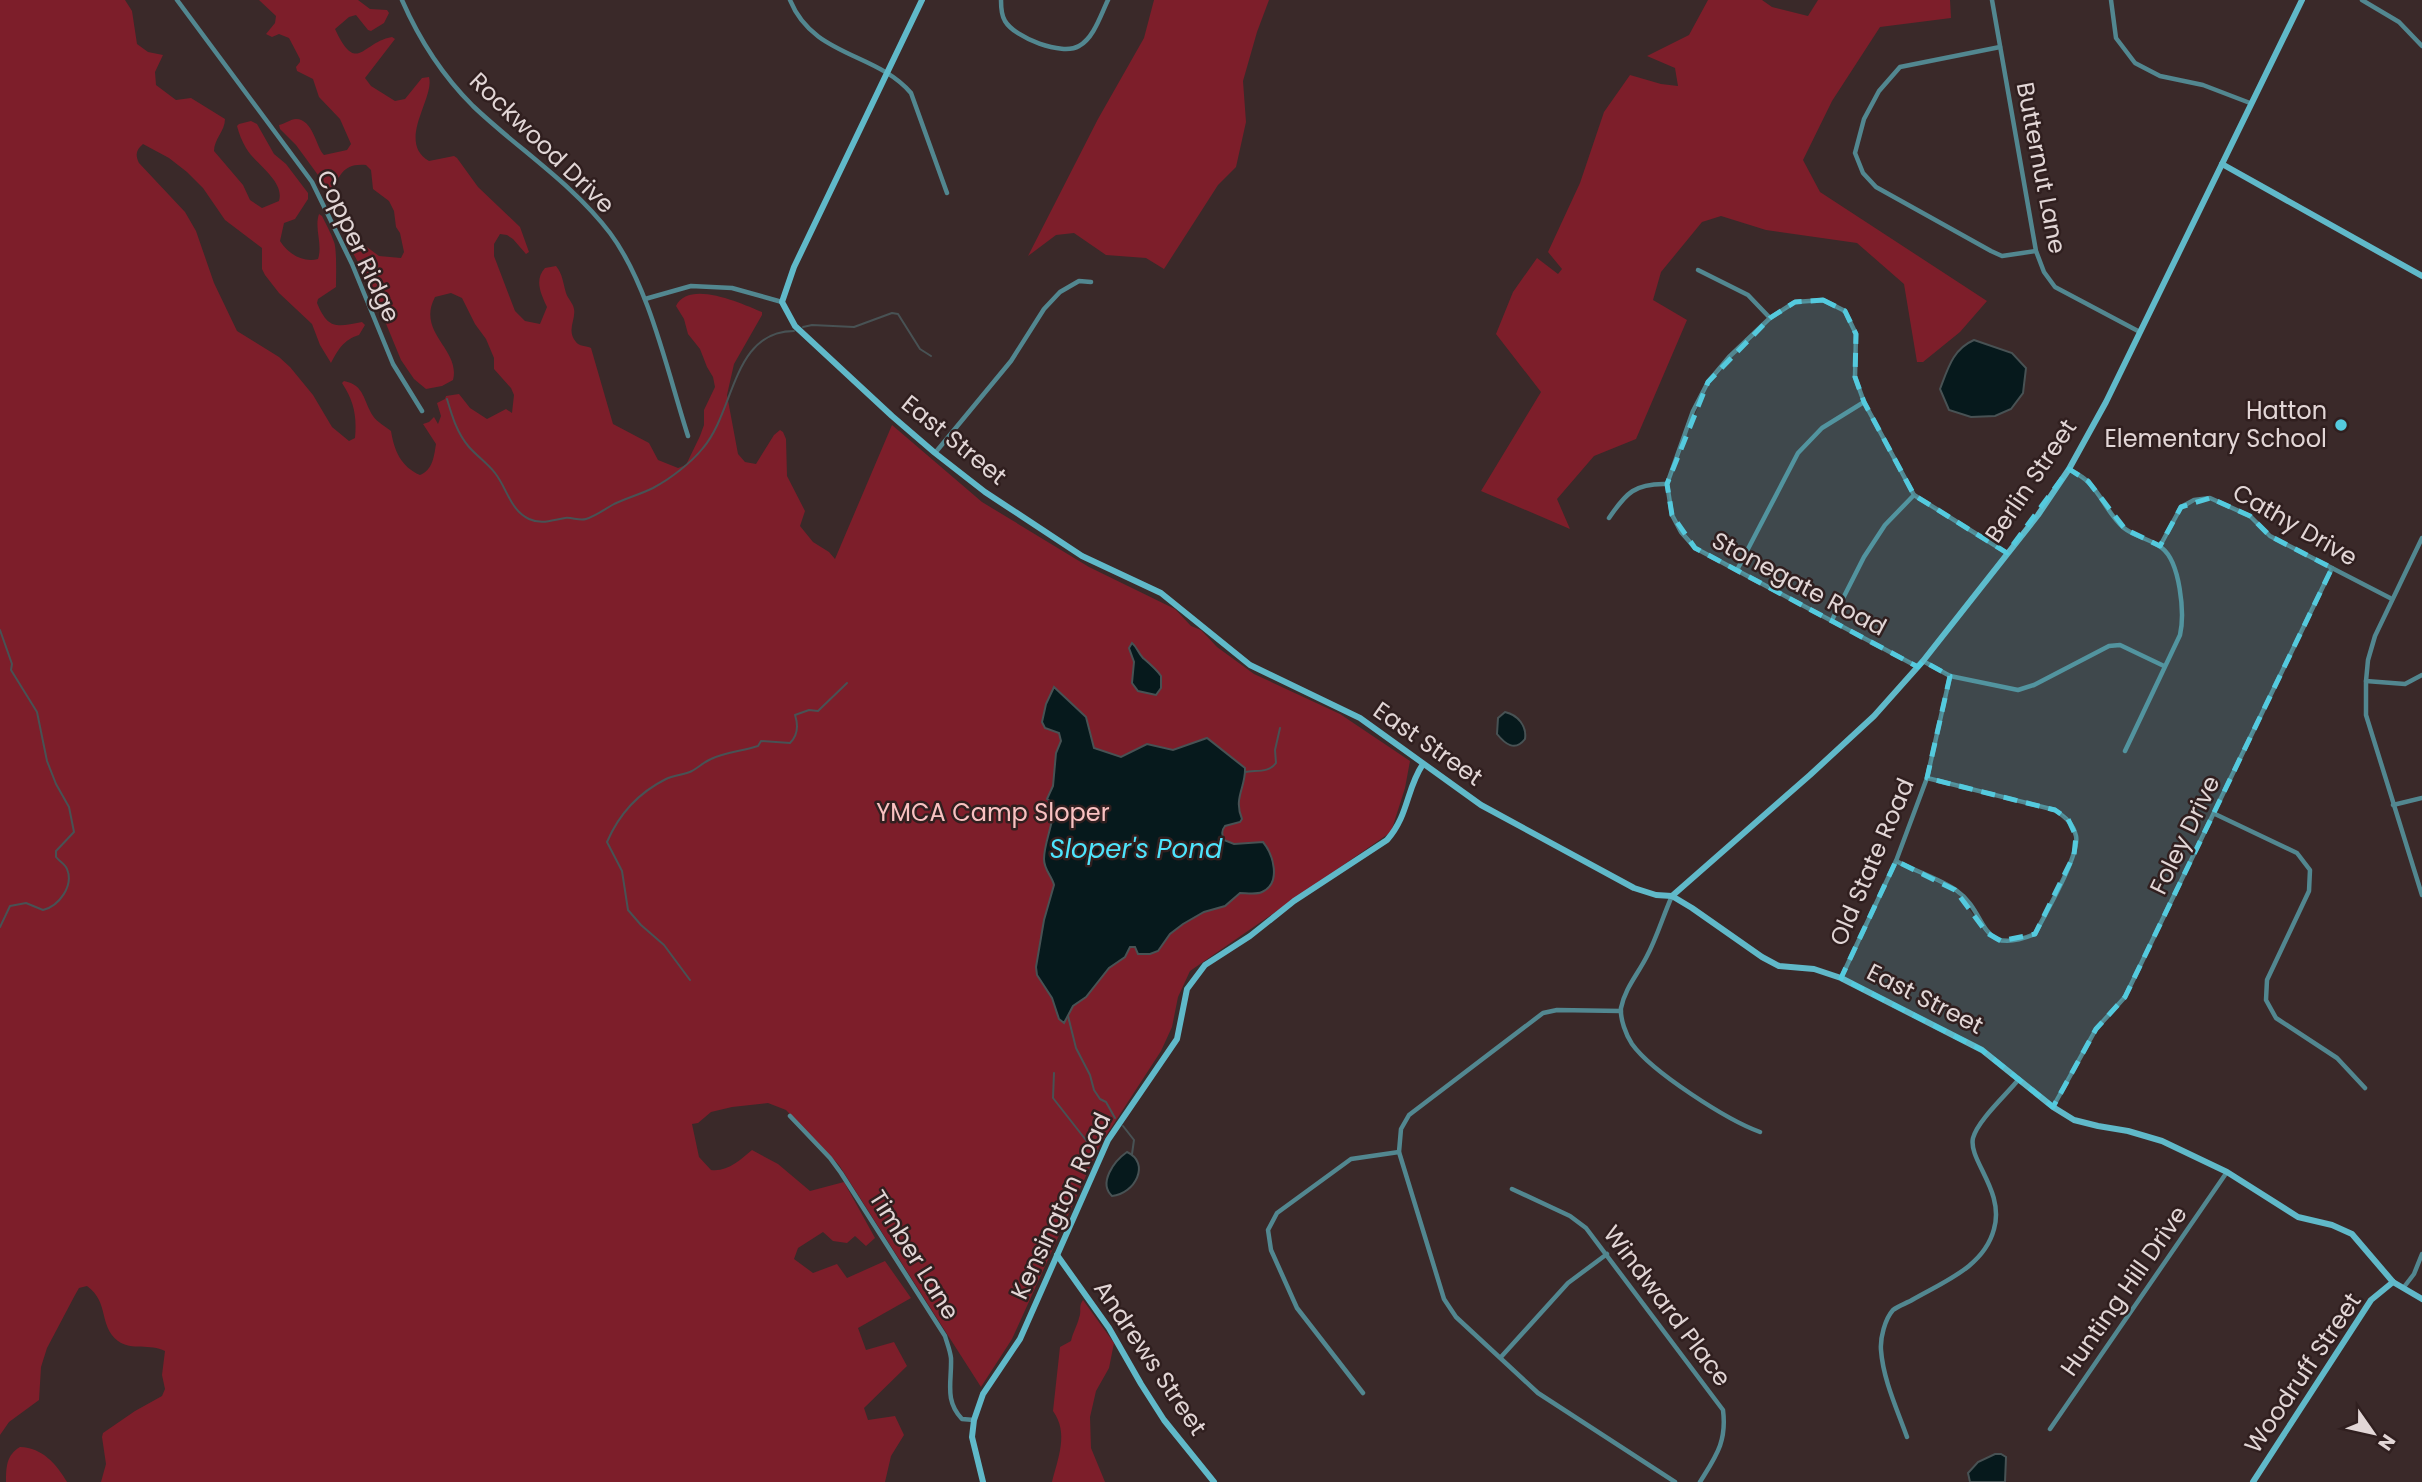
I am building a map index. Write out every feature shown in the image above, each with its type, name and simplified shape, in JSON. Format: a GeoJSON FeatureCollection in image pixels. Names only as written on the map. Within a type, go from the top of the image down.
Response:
{"type":"FeatureCollection","features":[{"type":"Feature","properties":{"kind":"street","name":"Copper Ridge"},"geometry":{"type":"LineString","coordinates":[[177,0],[312,182],[352,264],[393,365],[422,411]]}},
{"type":"Feature","properties":{"kind":"street","name":"Rockwood Drive"},"geometry":{"type":"LineString","coordinates":[[402,0],[434,60],[472,105],[581,199],[611,234],[630,265],[645,299],[688,436]]}},
{"type":"Feature","properties":{"kind":"street"},"geometry":{"type":"LineString","coordinates":[[790,0],[796,15],[812,34],[886,72],[901,81],[911,93],[947,194]]}},
{"type":"Feature","properties":{"kind":"street"},"geometry":{"type":"LineString","coordinates":[[645,299],[691,286],[732,288],[782,302],[794,267],[922,0]]}},
{"type":"Feature","properties":{"kind":"street"},"geometry":{"type":"LineString","coordinates":[[1002,0],[1004,20],[1009,27],[1024,37],[1058,50],[1079,47],[1086,40],[1108,0]]}},
{"type":"Feature","properties":{"kind":"street","name":"Butternut Lane"},"geometry":{"type":"LineString","coordinates":[[1992,0],[2036,251],[2044,272],[2056,288],[2138,331]]}},
{"type":"Feature","properties":{"kind":"street"},"geometry":{"type":"LineString","coordinates":[[2111,0],[2116,38],[2135,63],[2160,76],[2203,85],[2250,103]]}},
{"type":"Feature","properties":{"kind":"street","name":"Berlin Street"},"geometry":{"type":"LineString","coordinates":[[1672,896],[1874,716],[1920,664],[2038,515],[2069,469],[2106,402],[2138,331],[2302,0]]}},
{"type":"Feature","properties":{"kind":"street"},"geometry":{"type":"LineString","coordinates":[[2362,0],[2399,22],[2422,46]]}},
{"type":"Feature","properties":{"kind":"street"},"geometry":{"type":"LineString","coordinates":[[2000,47],[1900,67],[1879,91],[1864,119],[1855,153],[1863,173],[1877,187],[1991,251],[2001,256],[2036,251]]}},
{"type":"Feature","properties":{"kind":"street"},"geometry":{"type":"LineString","coordinates":[[2222,163],[2422,276]]}},
{"type":"Feature","properties":{"kind":"street"},"geometry":{"type":"LineString","coordinates":[[1698,270],[1748,295],[1770,318]]}},
{"type":"Feature","properties":{"kind":"street"},"geometry":{"type":"LineString","coordinates":[[935,453],[1011,361],[1044,309],[1060,292],[1079,281],[1091,282]]}},
{"type":"Feature","properties":{"kind":"street"},"geometry":{"type":"LineString","coordinates":[[1609,518],[1624,495],[1647,483],[1667,484],[1693,411],[1709,382],[1729,357],[1770,318],[1795,302],[1823,300],[1846,311],[1856,334],[1855,377],[1864,402],[1914,495],[2007,553]]}},
{"type":"Feature","properties":{"kind":"street","name":"East Street"},"geometry":{"type":"LineString","coordinates":[[782,302],[795,326],[935,453],[985,492],[1083,556],[1161,593],[1250,665],[1360,718],[1481,805],[1634,888],[1656,895],[1672,896],[1779,966],[1814,969],[1841,978],[1982,1050],[2053,1107],[2074,1120],[2162,1141],[2227,1172],[2298,1217],[2332,1225],[2352,1234],[2393,1282]]}},
{"type":"Feature","properties":{"kind":"street"},"geometry":{"type":"LineString","coordinates":[[1737,570],[1798,453],[1822,428],[1864,402]]}},
{"type":"Feature","properties":{"kind":"street"},"geometry":{"type":"LineString","coordinates":[[2069,469],[2088,481],[2105,508],[2125,529],[2160,546],[2175,566],[2183,620],[2180,635],[2125,751]]}},
{"type":"Feature","properties":{"kind":"street","name":"Stonegate Road"},"geometry":{"type":"LineString","coordinates":[[1667,484],[1672,514],[1681,532],[1695,548],[1832,620],[1950,676],[2018,690],[2034,685],[2109,646],[2120,645],[2164,666]]}},
{"type":"Feature","properties":{"kind":"street"},"geometry":{"type":"LineString","coordinates":[[1832,620],[1864,557],[1885,525],[1914,495]]}},
{"type":"Feature","properties":{"kind":"street","name":"Cathy Drive"},"geometry":{"type":"LineString","coordinates":[[2160,546],[2181,507],[2194,500],[2210,498],[2250,516],[2270,536],[2392,599]]}},
{"type":"Feature","properties":{"kind":"street"},"geometry":{"type":"LineString","coordinates":[[2422,538],[2375,636],[2368,660],[2366,681],[2366,715],[2422,895]]}},
{"type":"Feature","properties":{"kind":"street","name":"Foley Drive"},"geometry":{"type":"LineString","coordinates":[[2053,1107],[2096,1029],[2125,997],[2332,568]]}},
{"type":"Feature","properties":{"kind":"street"},"geometry":{"type":"LineString","coordinates":[[2366,681],[2405,684],[2422,675]]}},
{"type":"Feature","properties":{"kind":"street","name":"Old State Road"},"geometry":{"type":"LineString","coordinates":[[1841,978],[1896,861],[1927,778],[1950,676]]}},
{"type":"Feature","properties":{"kind":"street","name":"Kensington Road"},"geometry":{"type":"LineString","coordinates":[[983,1482],[973,1441],[974,1420],[983,1394],[1020,1339],[1108,1140],[1177,1039],[1186,989],[1205,965],[1250,936],[1294,901],[1387,840],[1398,828],[1415,775],[1423,764]]}},
{"type":"Feature","properties":{"kind":"street"},"geometry":{"type":"LineString","coordinates":[[1896,861],[1955,890],[1968,901],[1987,933],[2001,941],[2019,940],[2035,934],[2074,855],[2076,836],[2068,819],[2055,810],[1927,778]]}},
{"type":"Feature","properties":{"kind":"street"},"geometry":{"type":"LineString","coordinates":[[2393,805],[2422,798]]}},
{"type":"Feature","properties":{"kind":"street"},"geometry":{"type":"LineString","coordinates":[[2215,814],[2297,853],[2310,870],[2309,891],[2267,980],[2266,1000],[2276,1018],[2337,1058],[2365,1088]]}},
{"type":"Feature","properties":{"kind":"street"},"geometry":{"type":"LineString","coordinates":[[1672,896],[1647,956],[1628,987],[1620,1011],[1624,1027],[1632,1044],[1648,1060],[1696,1098],[1760,1132]]}},
{"type":"Feature","properties":{"kind":"street"},"geometry":{"type":"LineString","coordinates":[[1620,1011],[1557,1010],[1543,1013],[1409,1115],[1401,1129],[1399,1152],[1444,1299],[1456,1317],[1538,1393],[1675,1482]]}},
{"type":"Feature","properties":{"kind":"street"},"geometry":{"type":"LineString","coordinates":[[1907,1437],[1886,1375],[1881,1348],[1883,1330],[1893,1310],[1964,1270],[1984,1252],[1995,1228],[1996,1203],[1990,1182],[1972,1148],[1974,1137],[1978,1126],[2019,1079]]}},
{"type":"Feature","properties":{"kind":"street","name":"Timber Lane"},"geometry":{"type":"LineString","coordinates":[[790,1116],[841,1173],[945,1336],[950,1354],[950,1400],[962,1419],[974,1420]]}},
{"type":"Feature","properties":{"kind":"street"},"geometry":{"type":"LineString","coordinates":[[1363,1393],[1297,1308],[1271,1250],[1268,1230],[1277,1213],[1351,1159],[1399,1152]]}},
{"type":"Feature","properties":{"kind":"street","name":"Hunting Hill Drive"},"geometry":{"type":"LineString","coordinates":[[2050,1429],[2227,1172]]}},
{"type":"Feature","properties":{"kind":"street","name":"Windward Place"},"geometry":{"type":"LineString","coordinates":[[1512,1189],[1570,1216],[1586,1228],[1723,1410],[1726,1429],[1721,1448],[1700,1482]]}},
{"type":"Feature","properties":{"kind":"street"},"geometry":{"type":"LineString","coordinates":[[1501,1357],[1569,1283],[1607,1254]]}},
{"type":"Feature","properties":{"kind":"street"},"geometry":{"type":"LineString","coordinates":[[2404,1287],[2414,1274],[2422,1254]]}},
{"type":"Feature","properties":{"kind":"street","name":"Andrews Street"},"geometry":{"type":"LineString","coordinates":[[1057,1255],[1109,1328],[1164,1420],[1214,1482]]}},
{"type":"Feature","properties":{"kind":"street","name":"Woodruff Street"},"geometry":{"type":"LineString","coordinates":[[2253,1482],[2371,1300],[2393,1282],[2422,1299]]}},
{"type":"Feature","properties":{"kind":"highlighted area"},"geometry":{"type":"Polygon","coordinates":[[[1823,300],[1845,311],[1856,334],[1855,377],[1864,402],[1914,495],[2007,553],[2069,469],[2088,481],[2125,529],[2160,546],[2181,507],[2210,498],[2250,516],[2270,536],[2332,568],[2125,997],[2096,1029],[2053,1107],[1982,1050],[1841,978],[1896,861],[1955,890],[1987,933],[2001,941],[2035,934],[2074,855],[2076,836],[2068,819],[2055,810],[1927,778],[1950,676],[1923,661],[1918,667],[1695,548],[1672,515],[1667,484],[1708,382],[1770,318],[1795,302],[1823,300]]]}},
{"type":"Feature","properties":{"kind":"green space","name":"YMCA Camp Sloper"},"geometry":{"type":"Polygon","coordinates":[[[0,0],[125,0],[132,11],[137,44],[148,52],[163,55],[155,72],[156,85],[176,100],[191,98],[225,119],[214,151],[243,185],[250,200],[262,208],[279,201],[278,187],[250,154],[237,126],[251,121],[257,124],[274,154],[286,164],[308,193],[308,199],[295,219],[284,223],[280,241],[296,256],[307,260],[318,259],[318,220],[319,214],[322,216],[335,246],[336,287],[318,299],[317,303],[329,322],[346,325],[362,322],[365,325],[359,335],[342,346],[331,363],[312,324],[279,293],[265,275],[262,269],[262,248],[225,220],[203,188],[169,158],[143,144],[137,158],[185,212],[196,231],[214,283],[237,331],[290,367],[313,395],[332,427],[349,441],[355,438],[356,423],[352,403],[342,383],[344,381],[360,390],[373,416],[391,431],[396,451],[403,463],[420,475],[428,470],[436,444],[423,424],[434,417],[438,424],[441,416],[437,403],[446,396],[459,394],[470,408],[487,419],[506,409],[512,413],[514,395],[494,369],[494,358],[486,339],[462,298],[451,293],[435,297],[431,321],[451,359],[453,380],[442,386],[426,389],[414,379],[401,360],[368,280],[349,246],[353,238],[379,256],[401,258],[404,252],[394,211],[389,201],[373,189],[371,170],[366,165],[347,169],[329,190],[296,145],[280,129],[279,125],[296,119],[302,120],[310,128],[324,155],[347,150],[351,144],[340,119],[319,97],[313,79],[297,71],[300,59],[289,38],[279,34],[272,37],[266,34],[275,23],[276,16],[259,0],[358,0],[370,9],[387,10],[389,13],[384,23],[371,31],[356,15],[349,17],[335,29],[349,51],[355,54],[382,40],[392,37],[395,39],[365,78],[371,86],[395,101],[405,99],[422,78],[429,77],[427,96],[416,132],[420,153],[429,161],[454,156],[457,158],[478,187],[520,227],[529,252],[526,254],[513,239],[500,234],[494,244],[494,256],[515,311],[525,321],[540,324],[547,307],[541,292],[540,277],[545,268],[556,266],[574,309],[573,338],[577,343],[591,348],[613,424],[649,443],[658,460],[678,468],[686,465],[700,436],[704,425],[704,410],[715,387],[700,349],[688,334],[684,319],[676,306],[683,298],[692,294],[704,294],[753,308],[762,312],[762,315],[734,364],[727,395],[738,454],[745,462],[756,464],[774,435],[780,430],[783,432],[786,439],[787,476],[805,511],[800,526],[813,542],[835,559],[892,425],[982,502],[1089,567],[1175,609],[1191,626],[1201,630],[1217,647],[1254,674],[1340,714],[1410,761],[1405,788],[1391,832],[1190,971],[1178,997],[1172,1027],[1161,1051],[1100,1145],[1012,1339],[981,1387],[839,1165],[786,1110],[768,1103],[732,1107],[711,1112],[698,1123],[692,1124],[699,1157],[711,1170],[728,1167],[752,1150],[778,1164],[810,1191],[844,1182],[875,1238],[866,1246],[855,1236],[847,1243],[833,1241],[823,1232],[798,1248],[794,1259],[813,1273],[837,1264],[847,1278],[885,1261],[911,1298],[858,1328],[866,1350],[894,1342],[907,1366],[864,1408],[868,1420],[895,1416],[904,1435],[891,1456],[885,1482],[101,1482],[106,1464],[103,1433],[162,1396],[165,1389],[162,1375],[165,1351],[153,1347],[129,1346],[118,1341],[108,1328],[99,1300],[87,1286],[79,1288],[47,1348],[41,1367],[39,1400],[9,1422],[0,1435],[0,0]]]}},
{"type":"Feature","properties":{"kind":"green space"},"geometry":{"type":"Polygon","coordinates":[[[1154,0],[1269,0],[1243,81],[1246,122],[1236,167],[1218,185],[1164,269],[1146,258],[1106,255],[1074,233],[1056,235],[1028,256],[1098,119],[1144,38],[1154,0]]]}},
{"type":"Feature","properties":{"kind":"green space"},"geometry":{"type":"Polygon","coordinates":[[[1708,0],[1762,0],[1772,7],[1808,16],[1818,0],[1950,0],[1951,18],[1880,27],[1832,101],[1803,160],[1820,192],[1987,301],[1960,332],[1923,362],[1917,362],[1904,284],[1857,243],[1766,230],[1721,216],[1702,222],[1661,272],[1653,300],[1687,320],[1636,439],[1594,456],[1557,499],[1570,529],[1481,491],[1541,392],[1496,334],[1513,292],[1537,258],[1558,274],[1562,269],[1548,252],[1580,183],[1604,112],[1630,75],[1678,86],[1675,68],[1647,56],[1689,35],[1708,0]]]}},
{"type":"Feature","properties":{"kind":"green space"},"geometry":{"type":"Polygon","coordinates":[[[1083,1300],[1114,1343],[1109,1368],[1096,1391],[1090,1417],[1091,1448],[1105,1482],[1052,1482],[1061,1437],[1058,1419],[1053,1411],[1060,1347],[1071,1341],[1083,1300]]]}},
{"type":"Feature","properties":{"kind":"green space"},"geometry":{"type":"Polygon","coordinates":[[[20,1447],[36,1450],[48,1458],[67,1482],[6,1482],[9,1458],[20,1447]]]}},
{"type":"Feature","properties":{"kind":"water"},"geometry":{"type":"Polygon","coordinates":[[[1974,340],[2012,353],[2026,368],[2023,393],[2011,409],[1995,416],[1971,417],[1949,410],[1940,389],[1956,354],[1974,340]]]}},
{"type":"Feature","properties":{"kind":"water"},"geometry":{"type":"Polygon","coordinates":[[[1132,643],[1161,676],[1161,688],[1156,695],[1138,691],[1132,683],[1134,662],[1129,648],[1132,643]]]}},
{"type":"Feature","properties":{"kind":"water","name":"Sloper's Pond"},"geometry":{"type":"Polygon","coordinates":[[[1054,687],[1086,717],[1094,748],[1121,757],[1147,744],[1173,750],[1207,738],[1245,768],[1239,799],[1242,819],[1225,826],[1222,831],[1224,840],[1234,844],[1263,842],[1274,868],[1272,882],[1268,888],[1257,893],[1240,893],[1225,906],[1204,912],[1183,924],[1170,934],[1158,951],[1138,954],[1135,947],[1130,947],[1125,957],[1109,968],[1086,997],[1073,1006],[1064,1023],[1059,1019],[1052,998],[1037,975],[1036,967],[1044,920],[1054,885],[1044,859],[1053,809],[1053,803],[1047,799],[1053,786],[1056,753],[1061,741],[1059,733],[1045,728],[1042,722],[1054,687]]]}},
{"type":"Feature","properties":{"kind":"water"},"geometry":{"type":"Polygon","coordinates":[[[1505,712],[1514,716],[1523,726],[1525,739],[1518,745],[1510,745],[1497,734],[1498,718],[1505,712]]]}},
{"type":"Feature","properties":{"kind":"water"},"geometry":{"type":"Polygon","coordinates":[[[1127,1152],[1138,1163],[1137,1177],[1127,1190],[1112,1196],[1107,1185],[1109,1173],[1127,1152]]]}},
{"type":"Feature","properties":{"kind":"water"},"geometry":{"type":"Polygon","coordinates":[[[1995,1454],[2006,1457],[2005,1482],[1970,1482],[1968,1473],[1978,1462],[1995,1454]]]}},
{"type":"Feature","properties":{"kind":"waterway"},"geometry":{"type":"LineString","coordinates":[[803,327],[854,327],[892,313],[898,314],[920,349],[931,356]]}},
{"type":"Feature","properties":{"kind":"waterway"},"geometry":{"type":"LineString","coordinates":[[447,399],[455,424],[465,442],[495,473],[517,510],[538,522],[568,518],[581,520],[653,488],[686,465],[714,432],[746,358],[758,344],[774,335],[794,331]]}},
{"type":"Feature","properties":{"kind":"waterway"},"geometry":{"type":"LineString","coordinates":[[0,630],[12,664],[11,670],[37,712],[47,761],[69,807],[74,832],[56,851],[56,857],[66,867],[69,875],[64,894],[43,910],[26,903],[10,906],[0,927]]}},
{"type":"Feature","properties":{"kind":"waterway"},"geometry":{"type":"LineString","coordinates":[[690,980],[664,945],[628,910],[622,871],[607,842],[612,832],[638,798],[666,779],[692,771],[717,757],[758,746],[761,741],[790,743],[797,729],[795,715],[809,710],[818,711],[847,683]]}},
{"type":"Feature","properties":{"kind":"waterway"},"geometry":{"type":"LineString","coordinates":[[1245,772],[1266,770],[1276,763],[1275,750],[1280,728]]}},
{"type":"Feature","properties":{"kind":"waterway"},"geometry":{"type":"LineString","coordinates":[[1068,1016],[1076,1048],[1090,1075],[1094,1090],[1100,1099],[1106,1102],[1115,1118]]}},
{"type":"Feature","properties":{"kind":"waterway"},"geometry":{"type":"LineString","coordinates":[[1054,1073],[1053,1098],[1097,1151]]}},
{"type":"Feature","properties":{"kind":"waterway"},"geometry":{"type":"LineString","coordinates":[[1123,1126],[1134,1140],[1132,1154]]}},
{"type":"Feature","properties":{"kind":"place","name":"Hatton Elementary School"},"geometry":{"type":"Point","coordinates":[2341,425]}}]}
